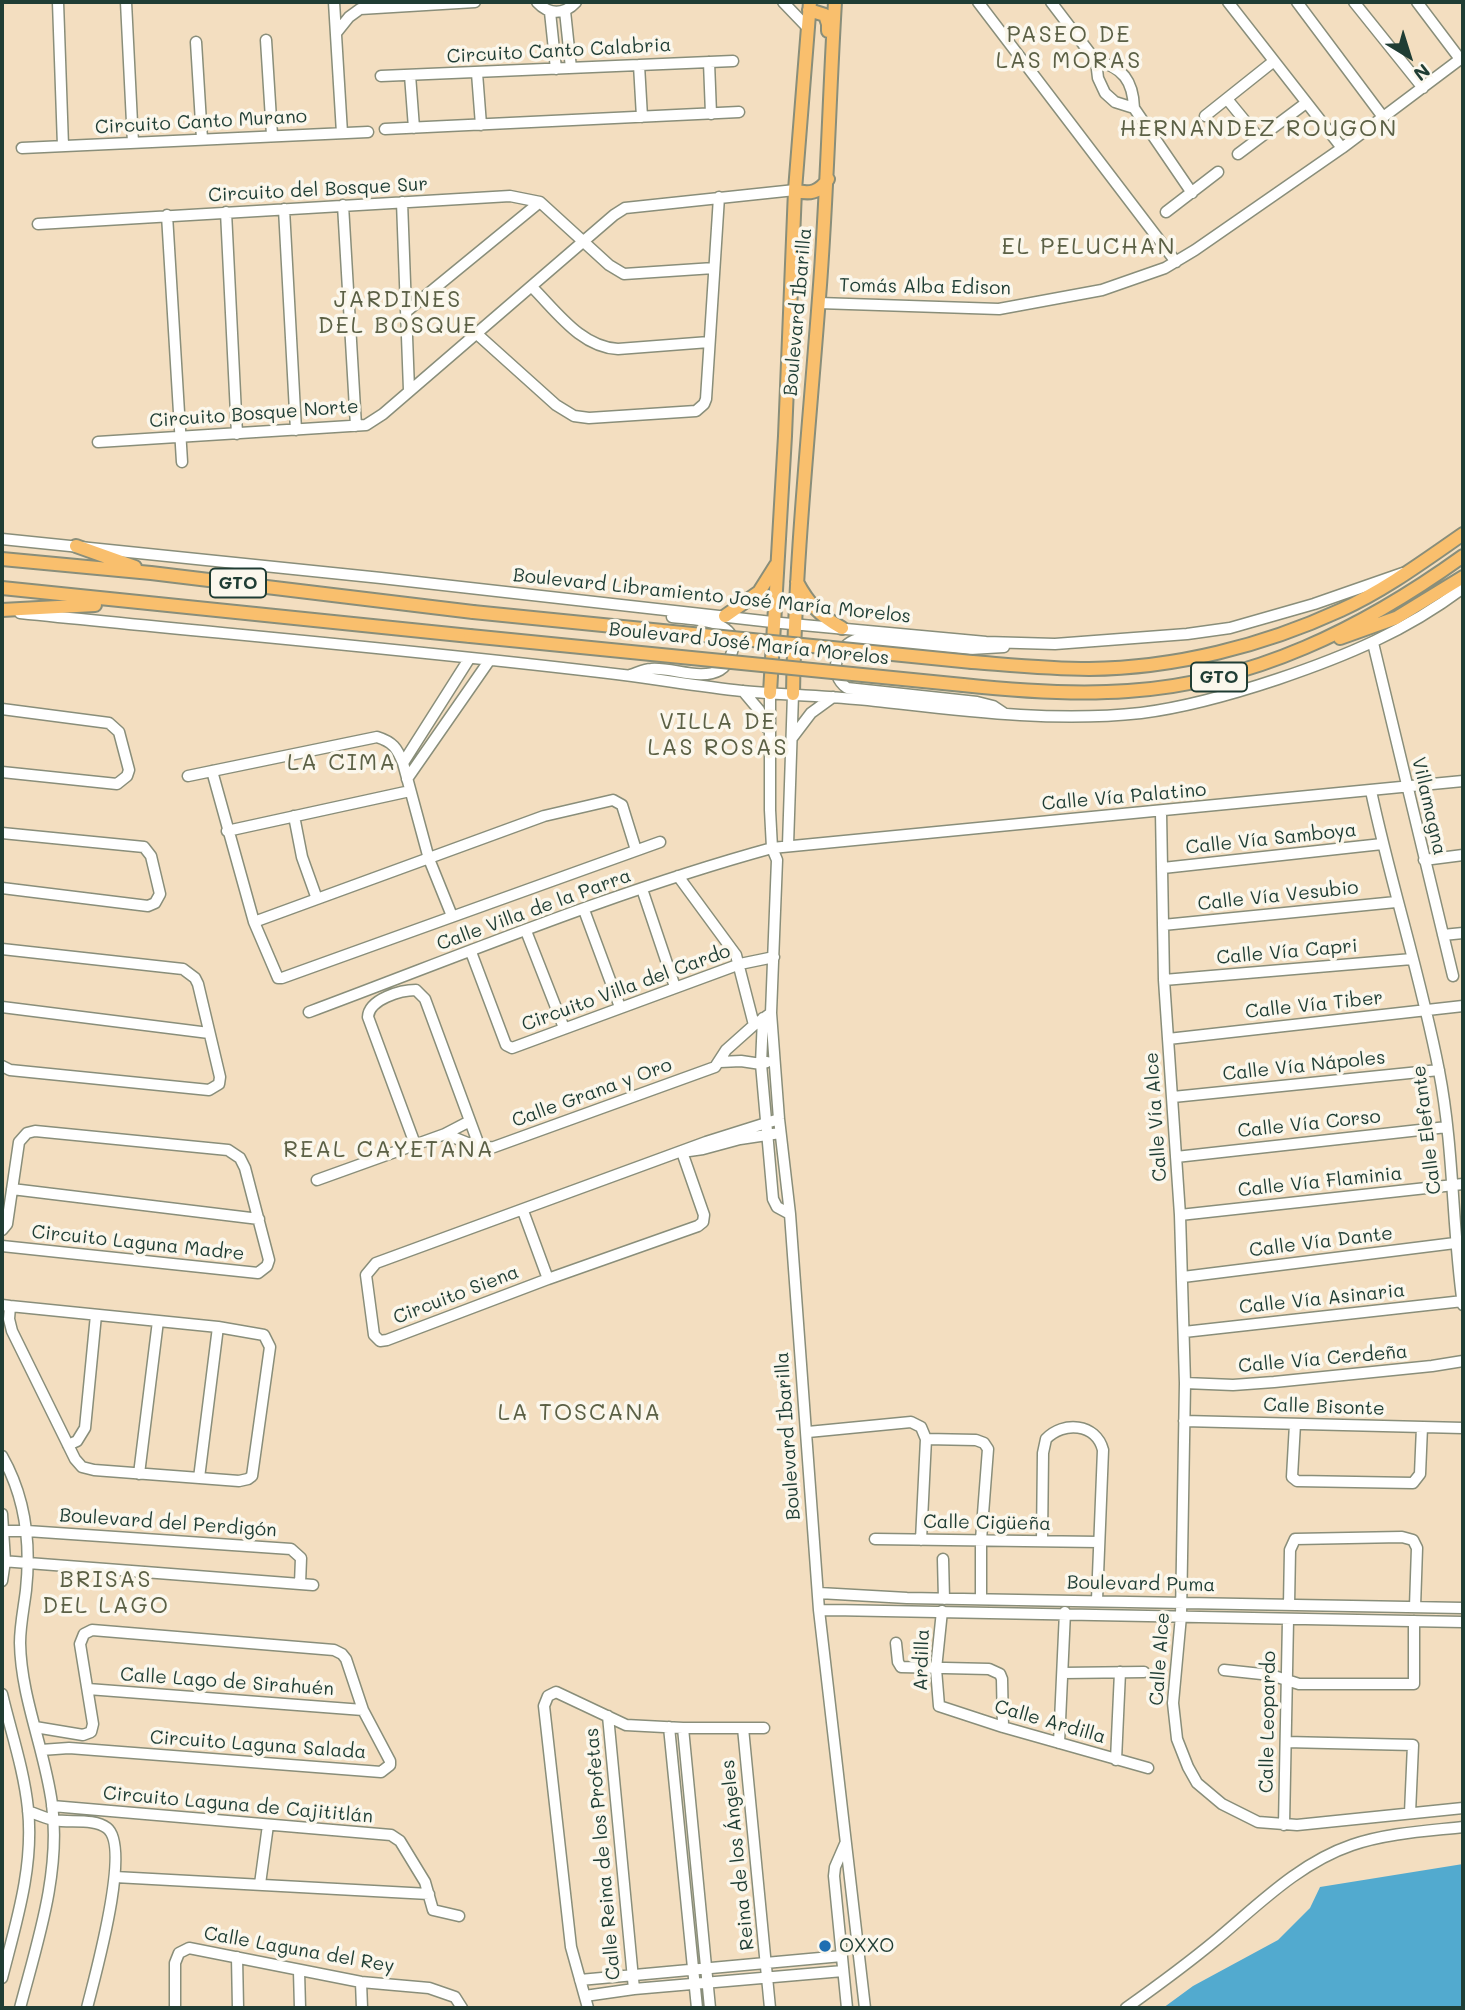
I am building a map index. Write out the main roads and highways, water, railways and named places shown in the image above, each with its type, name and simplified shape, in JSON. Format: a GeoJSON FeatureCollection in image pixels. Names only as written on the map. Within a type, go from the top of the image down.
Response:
{"type":"FeatureCollection","features":[{"type":"Feature","properties":{"kind":"main road","name":"Boulevard Ibarilla"},"geometry":{"type":"LineString","coordinates":[[793,694],[796,582],[828,179],[835,2]]}},
{"type":"Feature","properties":{"kind":"main road","name":"Boulevard Ibarilla"},"geometry":{"type":"LineString","coordinates":[[770,693],[795,190],[809,6]]}},
{"type":"Feature","properties":{"kind":"main road"},"geometry":{"type":"LineString","coordinates":[[809,6],[827,19],[826,63],[831,79]]}},
{"type":"Feature","properties":{"kind":"main road"},"geometry":{"type":"LineString","coordinates":[[795,190],[803,193],[817,191],[828,179]]}},
{"type":"Feature","properties":{"kind":"main road","name":"Boulevard José María Morelos"},"geometry":{"type":"LineString","coordinates":[[2,559],[151,573],[473,612],[972,662],[1055,669],[1091,669],[1198,656],[1270,637],[1343,609],[1410,570],[1463,534]]}},
{"type":"Feature","properties":{"kind":"main road"},"geometry":{"type":"LineString","coordinates":[[76,546],[151,573]]}},
{"type":"Feature","properties":{"kind":"main road","name":"Boulevard José María Morelos"},"geometry":{"type":"LineString","coordinates":[[2,588],[1035,692],[1087,693],[1173,686],[1255,667],[1323,641],[1386,608],[1463,556]]}},
{"type":"Feature","properties":{"kind":"main road"},"geometry":{"type":"LineString","coordinates":[[725,616],[759,592],[778,561]]}},
{"type":"Feature","properties":{"kind":"main road"},"geometry":{"type":"LineString","coordinates":[[1323,641],[1357,634],[1396,618],[1463,578]]}},
{"type":"Feature","properties":{"kind":"main road"},"geometry":{"type":"LineString","coordinates":[[796,582],[811,606],[828,621],[842,628]]}},
{"type":"Feature","properties":{"kind":"main road"},"geometry":{"type":"LineString","coordinates":[[2,611],[131,603]]}},
{"type":"Feature","properties":{"kind":"water"},"geometry":{"type":"Polygon","coordinates":[[[1463,1864],[1463,2008],[1163,2008],[1193,1986],[1278,1940],[1310,1908],[1320,1887],[1463,1864]]]}},
{"type":"Feature","properties":{"kind":"place","name":"OXXO"},"geometry":{"type":"Point","coordinates":[825,1946]}},
{"type":"Feature","properties":{"kind":"district","name":"PASEO DE LAS MORAS"},"geometry":{"type":"Point","coordinates":[1069,48]}},
{"type":"Feature","properties":{"kind":"district","name":"HERNANDEZ ROUGON"},"geometry":{"type":"Point","coordinates":[1259,129]}},
{"type":"Feature","properties":{"kind":"district","name":"EL PELUCHAN"},"geometry":{"type":"Point","coordinates":[1089,247]}},
{"type":"Feature","properties":{"kind":"district","name":"JARDINES DEL BOSQUE"},"geometry":{"type":"Point","coordinates":[398,313]}},
{"type":"Feature","properties":{"kind":"district","name":"VILLA DE LAS ROSAS"},"geometry":{"type":"Point","coordinates":[718,735]}},
{"type":"Feature","properties":{"kind":"district","name":"LA CIMA"},"geometry":{"type":"Point","coordinates":[342,763]}},
{"type":"Feature","properties":{"kind":"district","name":"REAL CAYETANA"},"geometry":{"type":"Point","coordinates":[389,1150]}},
{"type":"Feature","properties":{"kind":"district","name":"LA TOSCANA"},"geometry":{"type":"Point","coordinates":[580,1413]}},
{"type":"Feature","properties":{"kind":"district","name":"BRISAS DEL LAGO"},"geometry":{"type":"Point","coordinates":[106,1593]}}]}
